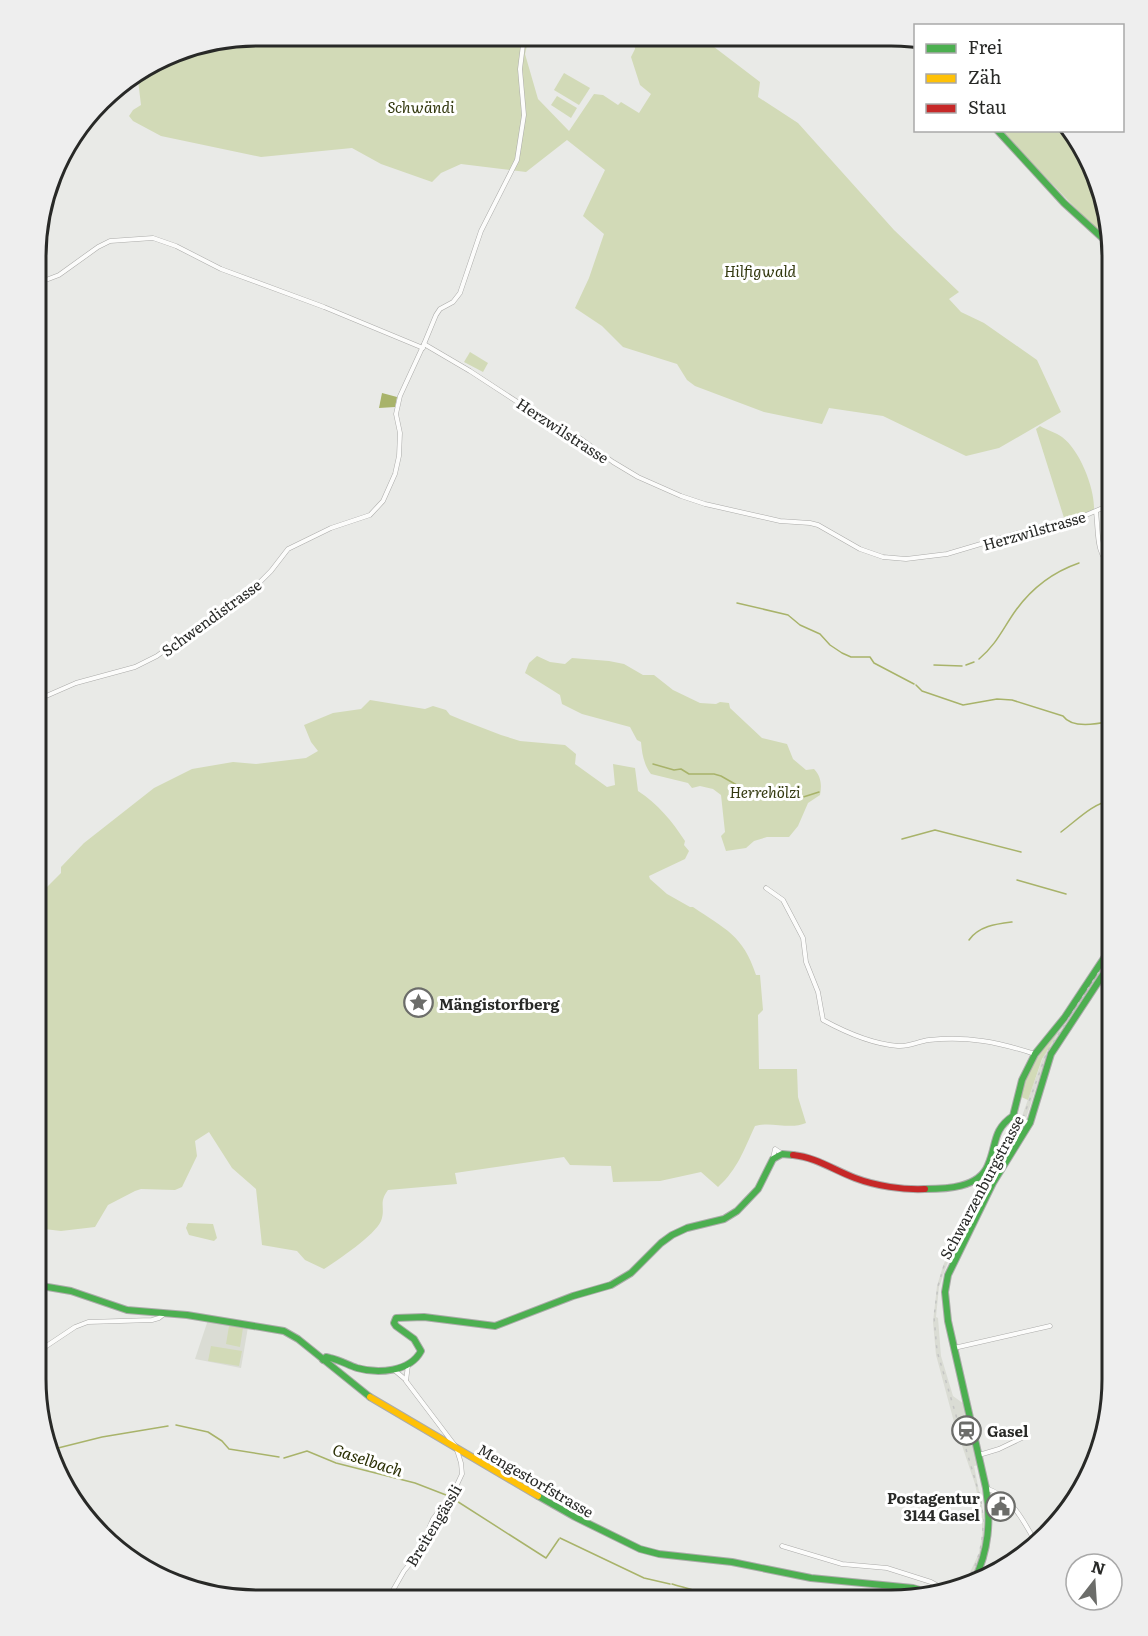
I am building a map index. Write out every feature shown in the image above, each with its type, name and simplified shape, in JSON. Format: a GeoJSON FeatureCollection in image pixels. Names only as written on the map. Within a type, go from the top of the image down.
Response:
{"type":"FeatureCollection","features":[{"type":"Feature","properties":{"kind":"street","name":"Schwendistrasse"},"geometry":{"type":"LineString","coordinates":[[46,696],[76,683],[132,668],[150,660],[212,615],[250,591],[271,572],[288,549],[331,528],[363,518],[374,511],[387,495],[395,474],[400,440],[396,414],[398,403],[436,315],[440,309],[456,299],[462,289],[481,231],[516,164],[524,121],[520,69],[523,47]]}},
{"type":"Feature","properties":{"kind":"street"},"geometry":{"type":"LineString","coordinates":[[999,132],[1064,203],[1100,236]]}},
{"type":"Feature","properties":{"kind":"street","name":"Herzwilstrasse"},"geometry":{"type":"LineString","coordinates":[[46,280],[59,275],[110,241],[153,238],[176,246],[221,269],[423,346],[471,371],[638,477],[681,496],[705,504],[780,520],[818,525],[853,545],[883,557],[906,559],[948,554],[1018,533],[1072,521],[1102,509]]}},
{"type":"Feature","properties":{"kind":"street"},"geometry":{"type":"LineString","coordinates":[[1096,512],[1102,556]]}},
{"type":"Feature","properties":{"kind":"street"},"geometry":{"type":"LineString","coordinates":[[766,888],[783,900],[803,938],[806,962],[819,992],[822,1016],[825,1021],[871,1040],[895,1046],[906,1046],[929,1040],[979,1039],[995,1041],[1035,1054]]}},
{"type":"Feature","properties":{"kind":"street"},"geometry":{"type":"LineString","coordinates":[[323,1360],[326,1357],[336,1359],[360,1369],[393,1370],[408,1365],[419,1356],[420,1349],[414,1339],[396,1326],[394,1323],[396,1318],[424,1317],[495,1326],[567,1298],[611,1285],[631,1273],[672,1235],[687,1228],[724,1219],[737,1210],[758,1189],[773,1159],[782,1154],[805,1156],[857,1179],[899,1188],[923,1190],[971,1183],[984,1173],[998,1131],[1004,1122],[1013,1116],[1022,1080],[1035,1054],[1065,1017],[1101,962]]}},
{"type":"Feature","properties":{"kind":"street","name":"Schwarzenburgstrasse"},"geometry":{"type":"LineString","coordinates":[[979,1570],[986,1552],[990,1531],[986,1488],[945,1299],[950,1270],[990,1189],[1030,1123],[1050,1056],[1101,977]]}},
{"type":"Feature","properties":{"kind":"street"},"geometry":{"type":"LineString","coordinates":[[1013,1116],[1030,1123]]}},
{"type":"Feature","properties":{"kind":"street","name":"Mengestorfstrasse"},"geometry":{"type":"LineString","coordinates":[[46,1287],[71,1291],[126,1310],[187,1315],[284,1331],[298,1339],[372,1398],[575,1517],[628,1544],[650,1552],[732,1562],[811,1578],[914,1588]]}},
{"type":"Feature","properties":{"kind":"street"},"geometry":{"type":"LineString","coordinates":[[46,1347],[85,1323],[152,1320],[165,1313]]}},
{"type":"Feature","properties":{"kind":"street"},"geometry":{"type":"LineString","coordinates":[[954,1348],[1050,1326]]}},
{"type":"Feature","properties":{"kind":"street"},"geometry":{"type":"LineString","coordinates":[[406,1381],[408,1365]]}},
{"type":"Feature","properties":{"kind":"street"},"geometry":{"type":"LineString","coordinates":[[393,1370],[406,1381],[456,1448]]}},
{"type":"Feature","properties":{"kind":"street"},"geometry":{"type":"LineString","coordinates":[[979,1455],[999,1449],[1024,1437]]}},
{"type":"Feature","properties":{"kind":"street","name":"Breitengässli"},"geometry":{"type":"LineString","coordinates":[[393,1590],[404,1571],[418,1554],[433,1519],[461,1479],[462,1469],[456,1448]]}},
{"type":"Feature","properties":{"kind":"street"},"geometry":{"type":"LineString","coordinates":[[986,1488],[997,1492],[1014,1507],[1031,1536]]}},
{"type":"Feature","properties":{"kind":"street"},"geometry":{"type":"LineString","coordinates":[[782,1546],[842,1564],[887,1568],[935,1584]]}},
{"type":"Feature","properties":{"kind":"shaded area"},"geometry":{"type":"Polygon","coordinates":[[[382,393],[397,397],[395,407],[379,408],[382,393]]]}},
{"type":"Feature","properties":{"kind":"shaded area"},"geometry":{"type":"Polygon","coordinates":[[[1101,965],[1101,971],[1048,1053],[1025,1121],[951,1253],[939,1287],[936,1317],[938,1318],[941,1356],[953,1396],[964,1404],[979,1465],[974,1466],[984,1516],[984,1535],[980,1557],[974,1572],[969,1574],[979,1553],[982,1517],[975,1484],[954,1422],[936,1355],[933,1322],[937,1286],[953,1243],[982,1188],[1016,1133],[1045,1052],[1101,965]]]}},
{"type":"Feature","properties":{"kind":"shaded area"},"geometry":{"type":"Polygon","coordinates":[[[208,1320],[248,1327],[241,1368],[195,1359],[208,1320]]]}},
{"type":"Feature","properties":{"kind":"green space","name":"Hilfigwald"},"geometry":{"type":"Polygon","coordinates":[[[635,46],[713,46],[760,82],[758,97],[798,123],[894,230],[959,292],[949,299],[961,312],[984,323],[1037,360],[1061,412],[999,448],[966,456],[883,416],[829,408],[822,424],[764,412],[695,386],[687,380],[677,364],[623,347],[602,326],[575,308],[589,278],[604,234],[583,216],[605,170],[567,140],[526,172],[461,164],[441,173],[432,182],[381,164],[352,148],[261,157],[161,136],[133,121],[129,116],[141,105],[140,82],[164,68],[190,58],[230,48],[527,47],[525,54],[538,99],[569,131],[594,94],[603,95],[618,105],[621,102],[639,113],[651,94],[640,85],[631,57],[635,46]]]}},
{"type":"Feature","properties":{"kind":"green space"},"geometry":{"type":"Polygon","coordinates":[[[564,73],[590,88],[579,105],[554,90],[564,73]]]}},
{"type":"Feature","properties":{"kind":"green space"},"geometry":{"type":"Polygon","coordinates":[[[557,96],[577,108],[571,118],[551,105],[557,96]]]}},
{"type":"Feature","properties":{"kind":"green space"},"geometry":{"type":"Polygon","coordinates":[[[1002,132],[1060,132],[1080,164],[1094,203],[1100,232],[1002,132]]]}},
{"type":"Feature","properties":{"kind":"green space"},"geometry":{"type":"Polygon","coordinates":[[[470,352],[488,363],[483,372],[464,362],[470,352]]]}},
{"type":"Feature","properties":{"kind":"green space"},"geometry":{"type":"Polygon","coordinates":[[[1040,426],[1062,437],[1075,451],[1089,481],[1094,510],[1065,521],[1036,429],[1040,426]]]}},
{"type":"Feature","properties":{"kind":"green space","name":"Herrehölzi"},"geometry":{"type":"Polygon","coordinates":[[[537,656],[550,662],[565,664],[572,658],[624,664],[643,675],[654,675],[673,690],[700,703],[729,703],[730,708],[762,738],[787,744],[793,759],[806,770],[814,769],[820,781],[820,795],[808,803],[798,826],[789,837],[767,837],[754,841],[746,848],[726,851],[721,836],[725,832],[721,795],[713,789],[700,786],[692,788],[688,783],[651,774],[644,759],[641,742],[637,740],[630,727],[582,714],[562,704],[560,695],[525,673],[529,663],[537,656]]]}},
{"type":"Feature","properties":{"kind":"green space"},"geometry":{"type":"Polygon","coordinates":[[[370,700],[425,709],[433,706],[446,710],[450,715],[462,720],[520,741],[565,745],[576,754],[575,764],[607,787],[615,785],[613,764],[635,768],[638,791],[652,801],[670,820],[685,841],[684,845],[689,851],[685,859],[649,876],[650,879],[667,894],[693,907],[732,934],[745,951],[756,975],[760,975],[763,1010],[758,1015],[759,1069],[797,1069],[798,1097],[806,1123],[794,1126],[767,1124],[755,1126],[736,1166],[718,1187],[701,1172],[660,1181],[613,1182],[611,1166],[570,1165],[564,1157],[455,1173],[457,1184],[388,1190],[383,1198],[381,1221],[377,1227],[356,1247],[324,1269],[305,1260],[297,1251],[262,1245],[256,1189],[232,1168],[209,1132],[195,1141],[197,1156],[182,1187],[175,1190],[141,1189],[135,1191],[108,1205],[95,1227],[61,1231],[46,1229],[46,888],[61,873],[61,867],[84,843],[154,788],[192,769],[233,762],[256,764],[306,758],[318,751],[311,742],[304,725],[333,713],[361,709],[370,700]]]}},
{"type":"Feature","properties":{"kind":"green space"},"geometry":{"type":"Polygon","coordinates":[[[1060,1026],[1042,1059],[1028,1100],[1019,1096],[1036,1059],[1060,1026]]]}},
{"type":"Feature","properties":{"kind":"green space"},"geometry":{"type":"Polygon","coordinates":[[[188,1223],[213,1224],[217,1238],[214,1241],[189,1235],[186,1228],[188,1223]]]}},
{"type":"Feature","properties":{"kind":"green space"},"geometry":{"type":"Polygon","coordinates":[[[229,1326],[243,1328],[240,1347],[226,1344],[229,1326]]]}},
{"type":"Feature","properties":{"kind":"green space"},"geometry":{"type":"Polygon","coordinates":[[[211,1346],[242,1351],[239,1366],[208,1361],[211,1346]]]}},
{"type":"Feature","properties":{"kind":"waterway"},"geometry":{"type":"LineString","coordinates":[[979,659],[995,642],[1029,595],[1052,576],[1079,563]]}},
{"type":"Feature","properties":{"kind":"waterway"},"geometry":{"type":"LineString","coordinates":[[737,603],[788,615],[800,625],[820,634],[842,653],[851,657],[870,657],[874,663],[914,684]]}},
{"type":"Feature","properties":{"kind":"waterway"},"geometry":{"type":"LineString","coordinates":[[966,665],[974,662]]}},
{"type":"Feature","properties":{"kind":"waterway"},"geometry":{"type":"LineString","coordinates":[[934,665],[962,666]]}},
{"type":"Feature","properties":{"kind":"waterway"},"geometry":{"type":"LineString","coordinates":[[916,685],[922,691],[963,705],[997,699],[1012,700],[1063,716],[1072,723],[1102,723]]}},
{"type":"Feature","properties":{"kind":"waterway"},"geometry":{"type":"LineString","coordinates":[[653,764],[674,770],[681,769],[689,774],[721,776],[756,796],[778,795],[797,799],[819,792]]}},
{"type":"Feature","properties":{"kind":"waterway"},"geometry":{"type":"LineString","coordinates":[[1061,832],[1102,804]]}},
{"type":"Feature","properties":{"kind":"waterway"},"geometry":{"type":"LineString","coordinates":[[902,839],[935,830],[1021,852]]}},
{"type":"Feature","properties":{"kind":"waterway"},"geometry":{"type":"LineString","coordinates":[[1017,880],[1066,894]]}},
{"type":"Feature","properties":{"kind":"waterway"},"geometry":{"type":"LineString","coordinates":[[969,940],[983,929],[1012,922]]}},
{"type":"Feature","properties":{"kind":"waterway","name":"Gaselbach"},"geometry":{"type":"LineString","coordinates":[[176,1425],[208,1432],[222,1441],[229,1449],[279,1457]]}},
{"type":"Feature","properties":{"kind":"waterway","name":"Gaselbach"},"geometry":{"type":"LineString","coordinates":[[59,1448],[102,1437],[168,1426]]}},
{"type":"Feature","properties":{"kind":"waterway","name":"Gaselbach"},"geometry":{"type":"LineString","coordinates":[[284,1458],[307,1451],[336,1463],[415,1483],[446,1495]]}},
{"type":"Feature","properties":{"kind":"waterway","name":"Gaselbach"},"geometry":{"type":"LineString","coordinates":[[452,1498],[546,1558],[559,1539]]}},
{"type":"Feature","properties":{"kind":"waterway","name":"Gaselbach"},"geometry":{"type":"LineString","coordinates":[[560,1538],[644,1578],[670,1584]]}},
{"type":"Feature","properties":{"kind":"waterway","name":"Gaselbach"},"geometry":{"type":"LineString","coordinates":[[672,1584],[692,1590]]}},
{"type":"Feature","properties":{"kind":"railway"},"geometry":{"type":"LineString","coordinates":[[972,1573],[980,1550],[983,1516],[979,1493],[937,1351],[934,1317],[938,1286],[955,1243],[983,1189],[1019,1129],[1047,1052],[1101,968]]}},
{"type":"Feature","properties":{"kind":"traffic: fast"},"geometry":{"type":"LineString","coordinates":[[999,132],[1064,203],[1100,236]]}},
{"type":"Feature","properties":{"kind":"traffic: fast"},"geometry":{"type":"LineString","coordinates":[[925,1189],[961,1186],[970,1183],[984,1173],[998,1132],[1013,1116],[1022,1080],[1035,1054],[1065,1017],[1101,962]]}},
{"type":"Feature","properties":{"kind":"traffic: fast"},"geometry":{"type":"LineString","coordinates":[[979,1570],[988,1535],[988,1500],[948,1321],[945,1292],[948,1275],[993,1183],[1030,1123],[1051,1054],[1101,977]]}},
{"type":"Feature","properties":{"kind":"traffic: fast"},"geometry":{"type":"LineString","coordinates":[[323,1360],[326,1357],[365,1370],[393,1370],[409,1363],[421,1351],[414,1339],[396,1326],[394,1323],[396,1318],[424,1317],[495,1326],[573,1296],[611,1285],[631,1273],[672,1235],[687,1228],[724,1219],[737,1211],[758,1189],[773,1159],[782,1154],[793,1155]]}},
{"type":"Feature","properties":{"kind":"traffic: fast"},"geometry":{"type":"LineString","coordinates":[[46,1287],[71,1291],[127,1310],[187,1315],[284,1331],[298,1339],[370,1397]]}},
{"type":"Feature","properties":{"kind":"traffic: fast"},"geometry":{"type":"LineString","coordinates":[[538,1496],[640,1549],[659,1554],[732,1562],[811,1578],[914,1588]]}},
{"type":"Feature","properties":{"kind":"traffic: slow"},"geometry":{"type":"LineString","coordinates":[[370,1397],[538,1496]]}},
{"type":"Feature","properties":{"kind":"traffic: jam"},"geometry":{"type":"LineString","coordinates":[[793,1155],[817,1161],[872,1183],[899,1188],[925,1189]]}},
{"type":"Feature","properties":{"kind":"place","name":"Mängistorfberg"},"geometry":{"type":"Point","coordinates":[418,1003]}},
{"type":"Feature","properties":{"kind":"place","name":"Gasel"},"geometry":{"type":"Point","coordinates":[966,1430]}},
{"type":"Feature","properties":{"kind":"place","name":"Postagentur 3144 Gasel"},"geometry":{"type":"Point","coordinates":[1001,1506]}},
{"type":"Feature","properties":{"kind":"park label","name":"Schwändi"},"geometry":{"type":"Point","coordinates":[421,106]}}]}
